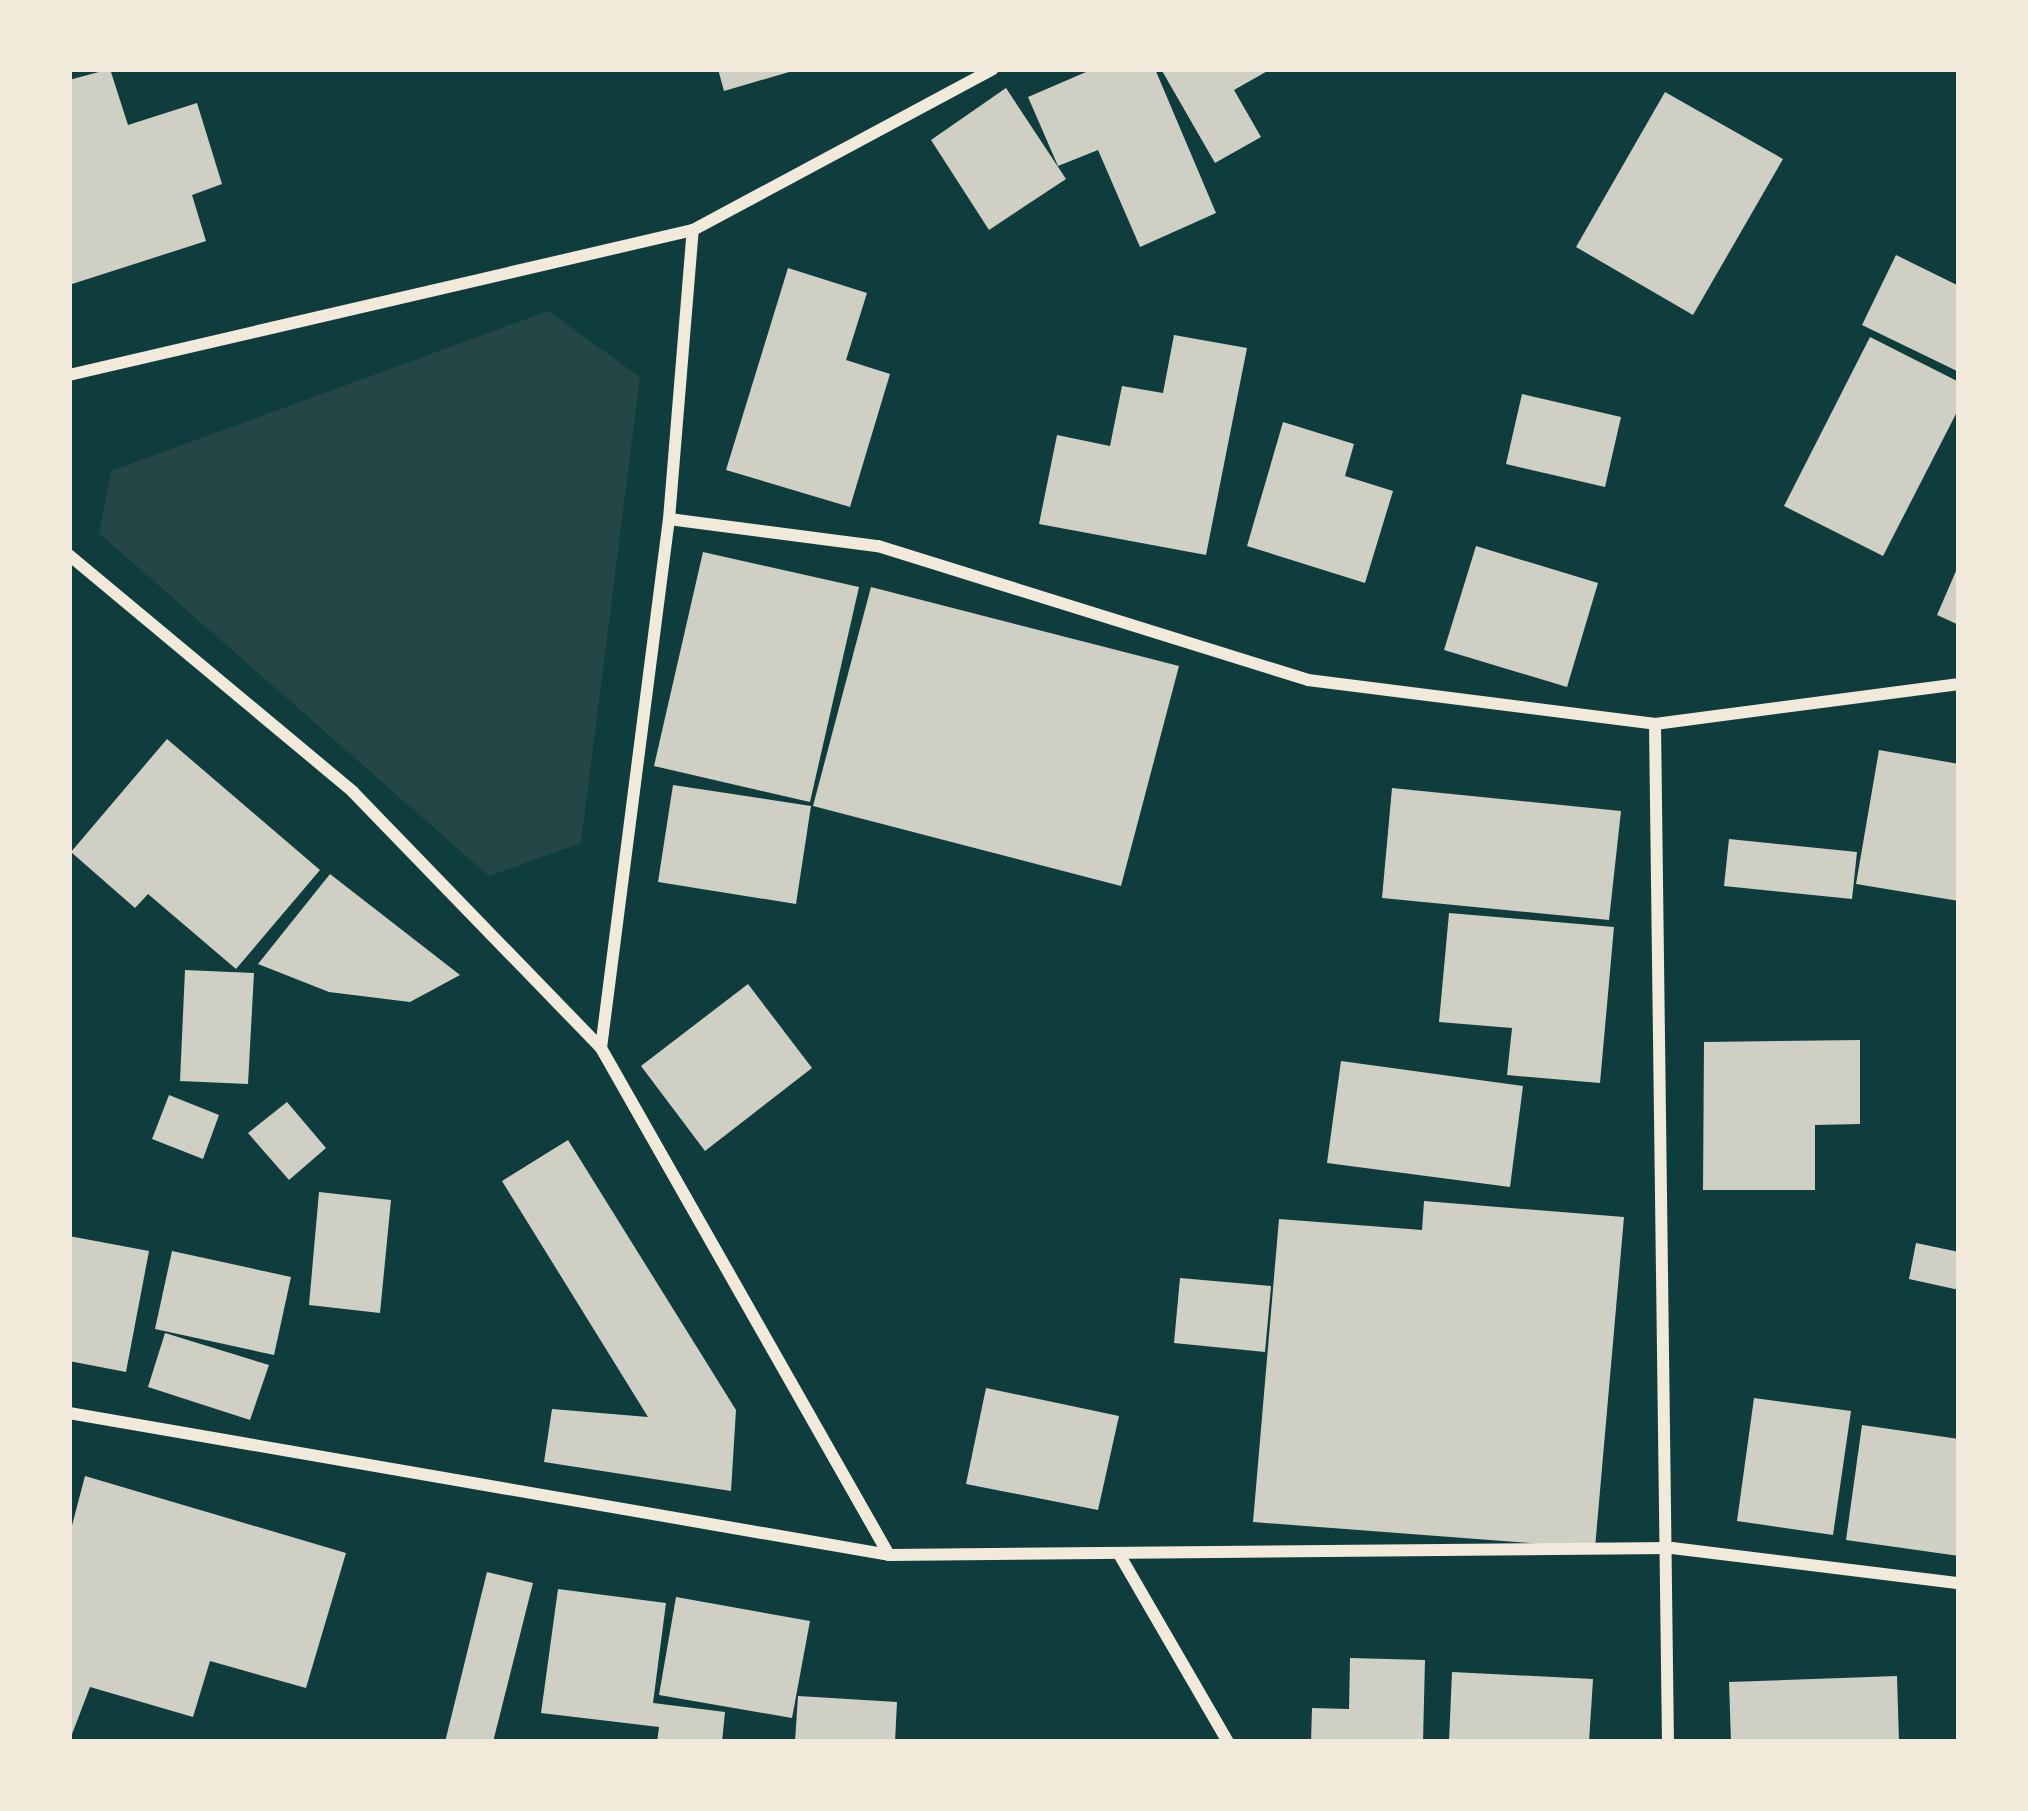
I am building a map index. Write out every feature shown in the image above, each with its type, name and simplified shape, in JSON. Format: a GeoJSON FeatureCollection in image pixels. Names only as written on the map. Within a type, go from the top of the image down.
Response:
{"type":"FeatureCollection","features":[{"type":"Feature","properties":{"kind":"street"},"geometry":{"type":"LineString","coordinates":[[69,375],[692,230],[993,69]]}},
{"type":"Feature","properties":{"kind":"street"},"geometry":{"type":"LineString","coordinates":[[601,1048],[669,519],[692,230]]}},
{"type":"Feature","properties":{"kind":"street"},"geometry":{"type":"LineString","coordinates":[[669,519],[878,546],[1308,680],[1655,724],[1959,684]]}},
{"type":"Feature","properties":{"kind":"street"},"geometry":{"type":"LineString","coordinates":[[69,555],[353,792],[601,1048],[889,1555]]}},
{"type":"Feature","properties":{"kind":"street"},"geometry":{"type":"LineString","coordinates":[[1655,724],[1672,1548],[1668,1742]]}},
{"type":"Feature","properties":{"kind":"street"},"geometry":{"type":"LineString","coordinates":[[69,1413],[889,1555],[1672,1548],[1959,1583]]}},
{"type":"Feature","properties":{"kind":"street"},"geometry":{"type":"LineString","coordinates":[[1119,1554],[1228,1742]]}},
{"type":"Feature","properties":{"kind":"shaded area"},"geometry":{"type":"Polygon","coordinates":[[[548,311],[640,377],[581,843],[489,876],[99,533],[111,471],[548,311]]]}},
{"type":"Feature","properties":{"kind":"building"},"geometry":{"type":"Polygon","coordinates":[[[110,69],[128,125],[197,103],[222,184],[192,195],[206,241],[69,285],[69,80],[110,69]]]}},
{"type":"Feature","properties":{"kind":"building"},"geometry":{"type":"Polygon","coordinates":[[[718,69],[796,69],[796,70],[724,91],[718,69]]]}},
{"type":"Feature","properties":{"kind":"building"},"geometry":{"type":"Polygon","coordinates":[[[1093,69],[1155,69],[1216,213],[1140,247],[1098,150],[1058,166],[1028,97],[1093,69]]]}},
{"type":"Feature","properties":{"kind":"building"},"geometry":{"type":"Polygon","coordinates":[[[1161,69],[1271,69],[1234,90],[1261,137],[1215,163],[1161,69]]]}},
{"type":"Feature","properties":{"kind":"building"},"geometry":{"type":"Polygon","coordinates":[[[1006,88],[1066,179],[989,230],[931,140],[1006,88]]]}},
{"type":"Feature","properties":{"kind":"building"},"geometry":{"type":"Polygon","coordinates":[[[1665,92],[1783,159],[1693,315],[1576,247],[1665,92]]]}},
{"type":"Feature","properties":{"kind":"building"},"geometry":{"type":"Polygon","coordinates":[[[1896,255],[1959,286],[1959,372],[1862,325],[1896,255]]]}},
{"type":"Feature","properties":{"kind":"building"},"geometry":{"type":"Polygon","coordinates":[[[788,268],[867,293],[846,360],[890,374],[850,507],[726,470],[788,268]]]}},
{"type":"Feature","properties":{"kind":"building"},"geometry":{"type":"Polygon","coordinates":[[[1174,335],[1247,348],[1206,555],[1039,524],[1057,435],[1110,446],[1122,386],[1163,393],[1174,335]]]}},
{"type":"Feature","properties":{"kind":"building"},"geometry":{"type":"Polygon","coordinates":[[[1870,337],[1959,382],[1959,408],[1883,556],[1784,506],[1870,337]]]}},
{"type":"Feature","properties":{"kind":"building"},"geometry":{"type":"Polygon","coordinates":[[[1522,394],[1621,417],[1605,487],[1506,464],[1522,394]]]}},
{"type":"Feature","properties":{"kind":"building"},"geometry":{"type":"Polygon","coordinates":[[[1283,422],[1354,444],[1345,476],[1393,491],[1365,583],[1247,546],[1283,422]]]}},
{"type":"Feature","properties":{"kind":"building"},"geometry":{"type":"Polygon","coordinates":[[[1476,546],[1598,583],[1567,687],[1444,650],[1476,546]]]}},
{"type":"Feature","properties":{"kind":"building"},"geometry":{"type":"Polygon","coordinates":[[[703,552],[859,587],[810,802],[654,766],[703,552]]]}},
{"type":"Feature","properties":{"kind":"building"},"geometry":{"type":"Polygon","coordinates":[[[1959,564],[1959,625],[1937,615],[1959,564]]]}},
{"type":"Feature","properties":{"kind":"building"},"geometry":{"type":"Polygon","coordinates":[[[871,587],[1179,666],[1121,886],[813,806],[871,587]]]}},
{"type":"Feature","properties":{"kind":"building"},"geometry":{"type":"Polygon","coordinates":[[[167,739],[320,870],[236,969],[148,894],[135,908],[71,852],[167,739]]]}},
{"type":"Feature","properties":{"kind":"building"},"geometry":{"type":"Polygon","coordinates":[[[1879,750],[1959,764],[1959,901],[1856,884],[1879,750]]]}},
{"type":"Feature","properties":{"kind":"building"},"geometry":{"type":"Polygon","coordinates":[[[673,785],[811,806],[796,904],[658,882],[673,785]]]}},
{"type":"Feature","properties":{"kind":"building"},"geometry":{"type":"Polygon","coordinates":[[[1392,788],[1621,811],[1609,920],[1382,898],[1392,788]]]}},
{"type":"Feature","properties":{"kind":"building"},"geometry":{"type":"Polygon","coordinates":[[[1729,839],[1857,852],[1852,899],[1724,886],[1729,839]]]}},
{"type":"Feature","properties":{"kind":"building"},"geometry":{"type":"Polygon","coordinates":[[[330,874],[460,975],[410,1002],[329,992],[258,964],[330,874]]]}},
{"type":"Feature","properties":{"kind":"building"},"geometry":{"type":"Polygon","coordinates":[[[1449,913],[1614,927],[1600,1083],[1507,1075],[1512,1028],[1439,1022],[1449,913]]]}},
{"type":"Feature","properties":{"kind":"building"},"geometry":{"type":"Polygon","coordinates":[[[185,970],[254,973],[248,1084],[180,1081],[185,970]]]}},
{"type":"Feature","properties":{"kind":"building"},"geometry":{"type":"Polygon","coordinates":[[[748,984],[812,1068],[705,1151],[641,1066],[748,984]]]}},
{"type":"Feature","properties":{"kind":"building"},"geometry":{"type":"Polygon","coordinates":[[[1860,1040],[1860,1124],[1815,1125],[1815,1190],[1703,1190],[1704,1042],[1860,1040]]]}},
{"type":"Feature","properties":{"kind":"building"},"geometry":{"type":"Polygon","coordinates":[[[1341,1061],[1523,1086],[1510,1187],[1327,1163],[1341,1061]]]}},
{"type":"Feature","properties":{"kind":"building"},"geometry":{"type":"Polygon","coordinates":[[[169,1095],[219,1115],[203,1159],[152,1139],[169,1095]]]}},
{"type":"Feature","properties":{"kind":"building"},"geometry":{"type":"Polygon","coordinates":[[[287,1102],[326,1148],[289,1180],[248,1133],[287,1102]]]}},
{"type":"Feature","properties":{"kind":"building"},"geometry":{"type":"Polygon","coordinates":[[[568,1140],[736,1410],[731,1491],[544,1462],[552,1409],[648,1417],[502,1181],[568,1140]]]}},
{"type":"Feature","properties":{"kind":"building"},"geometry":{"type":"Polygon","coordinates":[[[319,1192],[391,1200],[380,1313],[309,1305],[319,1192]]]}},
{"type":"Feature","properties":{"kind":"building"},"geometry":{"type":"Polygon","coordinates":[[[1424,1201],[1624,1217],[1595,1548],[1253,1522],[1279,1219],[1422,1230],[1424,1201]]]}},
{"type":"Feature","properties":{"kind":"building"},"geometry":{"type":"Polygon","coordinates":[[[69,1236],[149,1251],[126,1372],[69,1361],[69,1236]]]}},
{"type":"Feature","properties":{"kind":"building"},"geometry":{"type":"Polygon","coordinates":[[[1916,1243],[1959,1252],[1959,1290],[1909,1279],[1916,1243]]]}},
{"type":"Feature","properties":{"kind":"building"},"geometry":{"type":"Polygon","coordinates":[[[172,1251],[291,1277],[274,1355],[155,1329],[172,1251]]]}},
{"type":"Feature","properties":{"kind":"building"},"geometry":{"type":"Polygon","coordinates":[[[1180,1278],[1271,1286],[1265,1352],[1174,1343],[1180,1278]]]}},
{"type":"Feature","properties":{"kind":"building"},"geometry":{"type":"Polygon","coordinates":[[[165,1333],[269,1365],[250,1420],[148,1387],[165,1333]]]}},
{"type":"Feature","properties":{"kind":"building"},"geometry":{"type":"Polygon","coordinates":[[[986,1388],[1119,1416],[1098,1510],[966,1484],[986,1388]]]}},
{"type":"Feature","properties":{"kind":"building"},"geometry":{"type":"Polygon","coordinates":[[[1754,1398],[1851,1411],[1833,1535],[1737,1521],[1754,1398]]]}},
{"type":"Feature","properties":{"kind":"building"},"geometry":{"type":"Polygon","coordinates":[[[1862,1425],[1959,1439],[1959,1556],[1846,1540],[1862,1425]]]}},
{"type":"Feature","properties":{"kind":"building"},"geometry":{"type":"Polygon","coordinates":[[[85,1476],[346,1553],[306,1688],[210,1661],[193,1717],[90,1687],[69,1742],[69,1537],[85,1476]]]}},
{"type":"Feature","properties":{"kind":"building"},"geometry":{"type":"Polygon","coordinates":[[[487,1572],[533,1583],[493,1742],[445,1742],[487,1572]]]}},
{"type":"Feature","properties":{"kind":"building"},"geometry":{"type":"Polygon","coordinates":[[[558,1589],[666,1603],[653,1703],[725,1712],[722,1742],[657,1742],[659,1727],[541,1713],[558,1589]]]}},
{"type":"Feature","properties":{"kind":"building"},"geometry":{"type":"Polygon","coordinates":[[[676,1597],[810,1621],[792,1718],[659,1695],[676,1597]]]}},
{"type":"Feature","properties":{"kind":"building"},"geometry":{"type":"Polygon","coordinates":[[[1350,1658],[1425,1660],[1423,1742],[1311,1742],[1312,1708],[1349,1709],[1350,1658]]]}},
{"type":"Feature","properties":{"kind":"building"},"geometry":{"type":"Polygon","coordinates":[[[1452,1672],[1593,1679],[1589,1742],[1449,1742],[1452,1672]]]}},
{"type":"Feature","properties":{"kind":"building"},"geometry":{"type":"Polygon","coordinates":[[[1897,1676],[1899,1742],[1731,1742],[1729,1682],[1897,1676]]]}},
{"type":"Feature","properties":{"kind":"building"},"geometry":{"type":"Polygon","coordinates":[[[798,1696],[897,1702],[895,1742],[795,1742],[798,1696]]]}}]}
